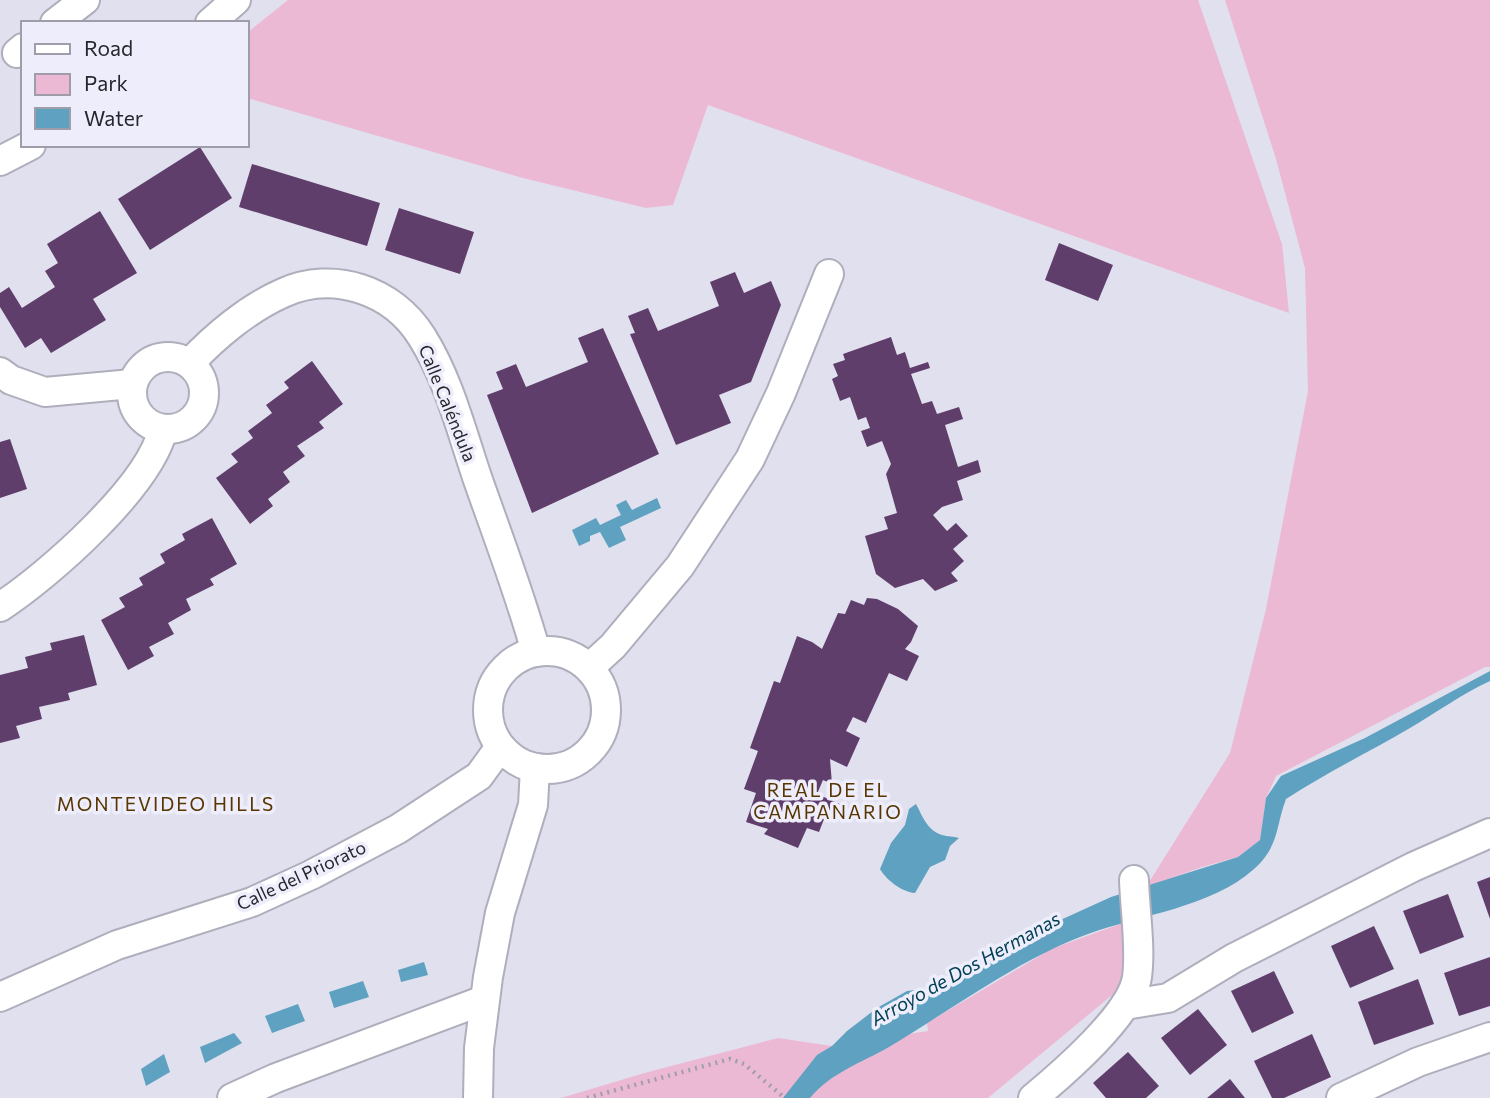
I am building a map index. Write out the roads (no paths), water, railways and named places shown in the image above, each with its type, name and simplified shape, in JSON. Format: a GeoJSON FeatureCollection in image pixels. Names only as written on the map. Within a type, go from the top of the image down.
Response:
{"type":"FeatureCollection","features":[{"type":"Feature","properties":{"kind":"street"},"geometry":{"type":"LineString","coordinates":[[58,21],[85,0]]}},
{"type":"Feature","properties":{"kind":"street"},"geometry":{"type":"LineString","coordinates":[[212,21],[236,0]]}},
{"type":"Feature","properties":{"kind":"street"},"geometry":{"type":"LineString","coordinates":[[0,161],[27,147]]}},
{"type":"Feature","properties":{"kind":"street"},"geometry":{"type":"LineString","coordinates":[[589,668],[613,646],[680,566],[750,459],[781,393],[829,274]]}},
{"type":"Feature","properties":{"kind":"street","name":"Calle Caléndula"},"geometry":{"type":"LineString","coordinates":[[190,363],[222,333],[263,304],[300,286],[342,284],[368,290],[401,311],[422,337],[446,388],[536,652]]}},
{"type":"Feature","properties":{"kind":"street"},"geometry":{"type":"LineString","coordinates":[[170,356],[190,363],[201,376],[205,393],[200,410],[188,423],[172,429],[150,424],[137,412],[133,401],[132,384],[138,371],[155,358],[170,356]]}},
{"type":"Feature","properties":{"kind":"street"},"geometry":{"type":"LineString","coordinates":[[0,372],[11,380],[45,392],[132,384]]}},
{"type":"Feature","properties":{"kind":"street"},"geometry":{"type":"LineString","coordinates":[[0,607],[58,563],[110,511],[154,455],[163,429]]}},
{"type":"Feature","properties":{"kind":"street"},"geometry":{"type":"LineString","coordinates":[[536,652],[565,654],[578,659],[589,668],[604,694],[606,709],[599,738],[590,751],[565,766],[535,768],[510,756],[500,747],[493,735],[487,709],[494,683],[512,662],[536,652]]}},
{"type":"Feature","properties":{"kind":"street","name":"Calle del Priorato"},"geometry":{"type":"LineString","coordinates":[[0,997],[117,945],[252,901],[311,875],[398,829],[480,776],[500,747]]}},
{"type":"Feature","properties":{"kind":"street"},"geometry":{"type":"LineString","coordinates":[[478,1098],[484,1000],[500,914],[533,805],[535,768]]}},
{"type":"Feature","properties":{"kind":"street"},"geometry":{"type":"LineString","coordinates":[[1125,1005],[1167,998],[1234,958],[1413,867],[1490,833]]}},
{"type":"Feature","properties":{"kind":"street"},"geometry":{"type":"LineString","coordinates":[[1033,1098],[1076,1063],[1125,1005],[1137,979],[1134,880]]}},
{"type":"Feature","properties":{"kind":"street"},"geometry":{"type":"LineString","coordinates":[[232,1098],[276,1078],[484,1000]]}},
{"type":"Feature","properties":{"kind":"street"},"geometry":{"type":"LineString","coordinates":[[1341,1098],[1418,1062],[1490,1037]]}},
{"type":"Feature","properties":{"kind":"water"},"geometry":{"type":"Polygon","coordinates":[[[657,498],[661,508],[620,527],[626,540],[609,548],[600,532],[590,536],[590,541],[579,546],[572,530],[596,518],[600,525],[621,515],[616,505],[626,500],[632,510],[657,498]]]}},
{"type":"Feature","properties":{"kind":"water"},"geometry":{"type":"Polygon","coordinates":[[[1490,671],[1490,681],[1286,799],[1273,844],[1254,869],[1237,882],[1197,901],[1108,927],[1036,957],[889,1047],[837,1075],[810,1098],[783,1098],[817,1055],[832,1046],[877,1008],[907,991],[925,989],[951,978],[1010,943],[1111,897],[1238,857],[1260,840],[1266,798],[1281,776],[1365,738],[1490,671]]]}},
{"type":"Feature","properties":{"kind":"water"},"geometry":{"type":"Polygon","coordinates":[[[916,804],[933,830],[942,835],[959,838],[950,846],[945,860],[930,867],[915,893],[896,885],[880,869],[891,843],[905,825],[909,809],[916,804]]]}},
{"type":"Feature","properties":{"kind":"water"},"geometry":{"type":"Polygon","coordinates":[[[424,962],[428,975],[401,982],[398,970],[424,962]]]}},
{"type":"Feature","properties":{"kind":"water"},"geometry":{"type":"Polygon","coordinates":[[[363,981],[369,997],[334,1008],[329,992],[363,981]]]}},
{"type":"Feature","properties":{"kind":"water"},"geometry":{"type":"Polygon","coordinates":[[[298,1004],[305,1021],[272,1033],[265,1016],[298,1004]]]}},
{"type":"Feature","properties":{"kind":"water"},"geometry":{"type":"Polygon","coordinates":[[[234,1033],[242,1043],[205,1063],[200,1047],[234,1033]]]}},
{"type":"Feature","properties":{"kind":"water"},"geometry":{"type":"Polygon","coordinates":[[[164,1054],[170,1072],[146,1086],[141,1069],[164,1054]]]}},
{"type":"Feature","properties":{"kind":"district","name":"REAL DE EL CAMPANARIO"},"geometry":{"type":"Point","coordinates":[828,800]}},
{"type":"Feature","properties":{"kind":"district","name":"MONTEVIDEO HILLS"},"geometry":{"type":"Point","coordinates":[166,803]}},
{"type":"Feature","properties":{"kind":"water label","name":"Arroyo de Dos Hermanas"},"geometry":{"type":"Point","coordinates":[965,968]}}]}
